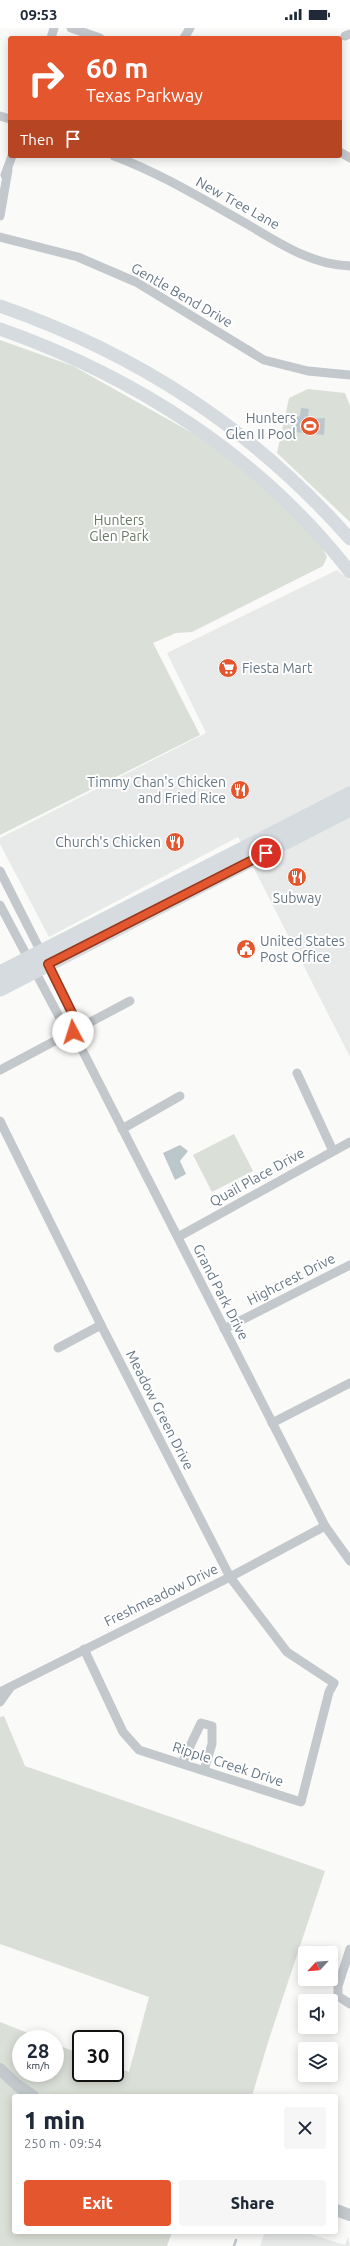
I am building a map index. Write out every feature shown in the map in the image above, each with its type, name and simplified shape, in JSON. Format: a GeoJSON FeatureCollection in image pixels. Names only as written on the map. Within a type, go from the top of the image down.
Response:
{"type":"FeatureCollection","features":[{"type":"Feature","properties":{"kind":"main road"},"geometry":{"type":"LineString","coordinates":[[0,306],[89,341],[160,378],[207,409],[265,454],[309,495],[350,539]]}},
{"type":"Feature","properties":{"kind":"main road"},"geometry":{"type":"LineString","coordinates":[[0,329],[45,345],[92,366],[148,397],[205,434],[280,495],[348,564]]}},
{"type":"Feature","properties":{"kind":"main road"},"geometry":{"type":"LineString","coordinates":[[148,397],[160,378]]}},
{"type":"Feature","properties":{"kind":"main road"},"geometry":{"type":"LineString","coordinates":[[0,989],[39,962],[185,879],[350,794]]}},
{"type":"Feature","properties":{"kind":"main road"},"geometry":{"type":"LineString","coordinates":[[0,973],[39,962],[170,902],[350,809]]}},
{"type":"Feature","properties":{"kind":"main road"},"geometry":{"type":"LineString","coordinates":[[266,853],[271,843],[280,838],[284,827]]}},
{"type":"Feature","properties":{"kind":"main road"},"geometry":{"type":"LineString","coordinates":[[170,902],[172,893],[183,887],[185,879]]}},
{"type":"Feature","properties":{"kind":"street"},"geometry":{"type":"LineString","coordinates":[[71,28],[94,36]]}},
{"type":"Feature","properties":{"kind":"street"},"geometry":{"type":"LineString","coordinates":[[0,216],[11,158]]}},
{"type":"Feature","properties":{"kind":"street","name":"New Tree Lane"},"geometry":{"type":"LineString","coordinates":[[118,158],[187,191],[294,251],[333,266],[350,266]]}},
{"type":"Feature","properties":{"kind":"street"},"geometry":{"type":"LineString","coordinates":[[0,185],[8,170]]}},
{"type":"Feature","properties":{"kind":"street","name":"Gentle Bend Drive"},"geometry":{"type":"LineString","coordinates":[[0,237],[78,258],[136,282],[264,360],[308,371],[350,376]]}},
{"type":"Feature","properties":{"kind":"street","name":"Grand Park Drive"},"geometry":{"type":"LineString","coordinates":[[0,871],[39,962],[63,1024],[73,1032],[325,1526],[350,1561]]}},
{"type":"Feature","properties":{"kind":"street","name":"Grand Park Drive"},"geometry":{"type":"LineString","coordinates":[[0,905],[39,962],[75,1019],[73,1032]]}},
{"type":"Feature","properties":{"kind":"street"},"geometry":{"type":"LineString","coordinates":[[0,1070],[130,1001]]}},
{"type":"Feature","properties":{"kind":"street"},"geometry":{"type":"LineString","coordinates":[[297,1073],[333,1151]]}},
{"type":"Feature","properties":{"kind":"street"},"geometry":{"type":"LineString","coordinates":[[122,1128],[180,1096]]}},
{"type":"Feature","properties":{"kind":"street","name":"Meadow Green Drive"},"geometry":{"type":"LineString","coordinates":[[0,1121],[101,1325],[230,1577],[287,1652],[334,1683]]}},
{"type":"Feature","properties":{"kind":"street","name":"Quail Place Drive"},"geometry":{"type":"LineString","coordinates":[[178,1238],[350,1142]]}},
{"type":"Feature","properties":{"kind":"street","name":"Highcrest Drive"},"geometry":{"type":"LineString","coordinates":[[224,1329],[350,1265]]}},
{"type":"Feature","properties":{"kind":"street"},"geometry":{"type":"LineString","coordinates":[[58,1348],[101,1325]]}},
{"type":"Feature","properties":{"kind":"street"},"geometry":{"type":"LineString","coordinates":[[272,1423],[350,1383]]}},
{"type":"Feature","properties":{"kind":"street","name":"Freshmeadow Drive"},"geometry":{"type":"LineString","coordinates":[[0,1692],[230,1577],[325,1526]]}},
{"type":"Feature","properties":{"kind":"street","name":"Ripple Creek Drive"},"geometry":{"type":"LineString","coordinates":[[84,1649],[123,1732],[139,1750],[301,1802],[330,1692],[334,1683]]}},
{"type":"Feature","properties":{"kind":"street","name":"Freshmeadow Drive"},"geometry":{"type":"LineString","coordinates":[[0,1702],[10,1688]]}},
{"type":"Feature","properties":{"kind":"street"},"geometry":{"type":"LineString","coordinates":[[182,1764],[200,1723],[212,1726],[212,1744],[204,1770]]}},
{"type":"Feature","properties":{"kind":"street"},"geometry":{"type":"LineString","coordinates":[[350,1949],[338,1986],[338,1996],[350,2004]]}},
{"type":"Feature","properties":{"kind":"street"},"geometry":{"type":"LineString","coordinates":[[0,2069],[17,2086],[30,2094]]}},
{"type":"Feature","properties":{"kind":"street"},"geometry":{"type":"LineString","coordinates":[[338,2211],[350,2215]]}},
{"type":"Feature","properties":{"kind":"shaded area","name":"Hunters Glen II Pool"},"geometry":{"type":"Polygon","coordinates":[[[301,408],[309,409],[308,416],[310,419],[325,418],[324,435],[295,432],[297,417],[300,416],[301,408]]]}},
{"type":"Feature","properties":{"kind":"shaded area"},"geometry":{"type":"Polygon","coordinates":[[[337,570],[350,580],[350,1057],[238,837],[49,937],[0,844],[0,838],[206,733],[167,653],[337,570]]]}},
{"type":"Feature","properties":{"kind":"shaded area"},"geometry":{"type":"Polygon","coordinates":[[[180,1145],[188,1151],[180,1161],[186,1174],[175,1180],[163,1153],[180,1145]]]}},
{"type":"Feature","properties":{"kind":"shaded area"},"geometry":{"type":"Polygon","coordinates":[[[264,2234],[310,2234],[345,2245],[348,2237],[350,2246],[260,2246],[264,2234]]]}},
{"type":"Feature","properties":{"kind":"green space","name":"Hunters Glen Park"},"geometry":{"type":"Polygon","coordinates":[[[0,340],[73,366],[203,439],[275,494],[322,547],[327,557],[323,566],[192,632],[176,633],[153,643],[200,735],[0,835],[0,340]]]}},
{"type":"Feature","properties":{"kind":"green space"},"geometry":{"type":"Polygon","coordinates":[[[308,389],[345,393],[350,406],[350,522],[277,453],[289,398],[308,389]]]}},
{"type":"Feature","properties":{"kind":"green space"},"geometry":{"type":"Polygon","coordinates":[[[234,1134],[253,1171],[212,1192],[193,1155],[234,1134]]]}},
{"type":"Feature","properties":{"kind":"green space"},"geometry":{"type":"Polygon","coordinates":[[[4,1716],[25,1766],[325,1871],[300,1946],[298,1946],[298,1952],[253,2094],[12,2094],[12,2234],[171,2234],[167,2246],[0,2246],[0,2022],[20,2030],[12,2030],[12,2082],[64,2082],[64,2047],[72,2051],[72,2082],[124,2082],[124,2070],[129,2072],[149,1997],[0,1944],[0,1717],[4,1716]]]}},
{"type":"Feature","properties":{"kind":"waterway"},"geometry":{"type":"LineString","coordinates":[[234,2246],[236,2240]]}},
{"type":"Feature","properties":{"kind":"place","name":"Hunters Glen II Pool"},"geometry":{"type":"Point","coordinates":[310,426]}},
{"type":"Feature","properties":{"kind":"place","name":"Fiesta Mart"},"geometry":{"type":"Point","coordinates":[228,668]}},
{"type":"Feature","properties":{"kind":"place","name":"Timmy Chan's Chicken and Fried Rice"},"geometry":{"type":"Point","coordinates":[240,790]}},
{"type":"Feature","properties":{"kind":"place","name":"Church's Chicken"},"geometry":{"type":"Point","coordinates":[175,842]}},
{"type":"Feature","properties":{"kind":"place","name":"Subway"},"geometry":{"type":"Point","coordinates":[297,877]}},
{"type":"Feature","properties":{"kind":"place","name":"United States Post Office"},"geometry":{"type":"Point","coordinates":[246,949]}},
{"type":"Feature","properties":{"kind":"route"},"geometry":{"type":"LineString","coordinates":[[73,1032],[75,1019],[48,964],[266,853]]}}]}
